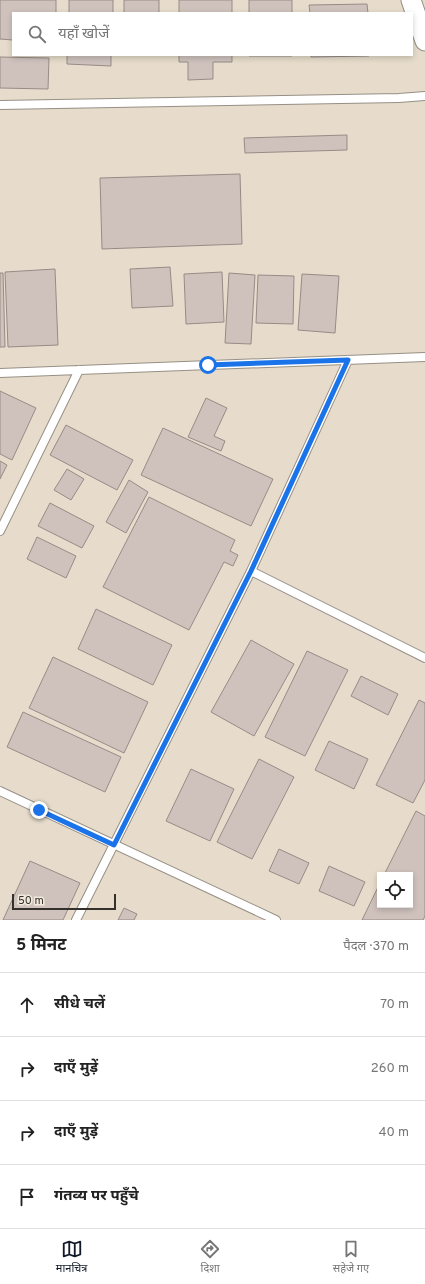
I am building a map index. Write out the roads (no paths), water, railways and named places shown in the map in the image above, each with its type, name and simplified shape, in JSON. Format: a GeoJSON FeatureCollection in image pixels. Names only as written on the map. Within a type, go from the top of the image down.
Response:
{"type":"FeatureCollection","features":[{"type":"Feature","properties":{"kind":"street"},"geometry":{"type":"LineString","coordinates":[[411,0],[425,41]]}},
{"type":"Feature","properties":{"kind":"lane"},"geometry":{"type":"LineString","coordinates":[[0,105],[399,98],[425,96]]}},
{"type":"Feature","properties":{"kind":"lane"},"geometry":{"type":"LineString","coordinates":[[0,373],[425,357]]}},
{"type":"Feature","properties":{"kind":"lane"},"geometry":{"type":"LineString","coordinates":[[76,920],[251,571],[348,360]]}},
{"type":"Feature","properties":{"kind":"lane"},"geometry":{"type":"LineString","coordinates":[[0,531],[79,370]]}},
{"type":"Feature","properties":{"kind":"lane"},"geometry":{"type":"LineString","coordinates":[[251,571],[425,658]]}},
{"type":"Feature","properties":{"kind":"lane"},"geometry":{"type":"LineString","coordinates":[[0,791],[276,920]]}}]}
